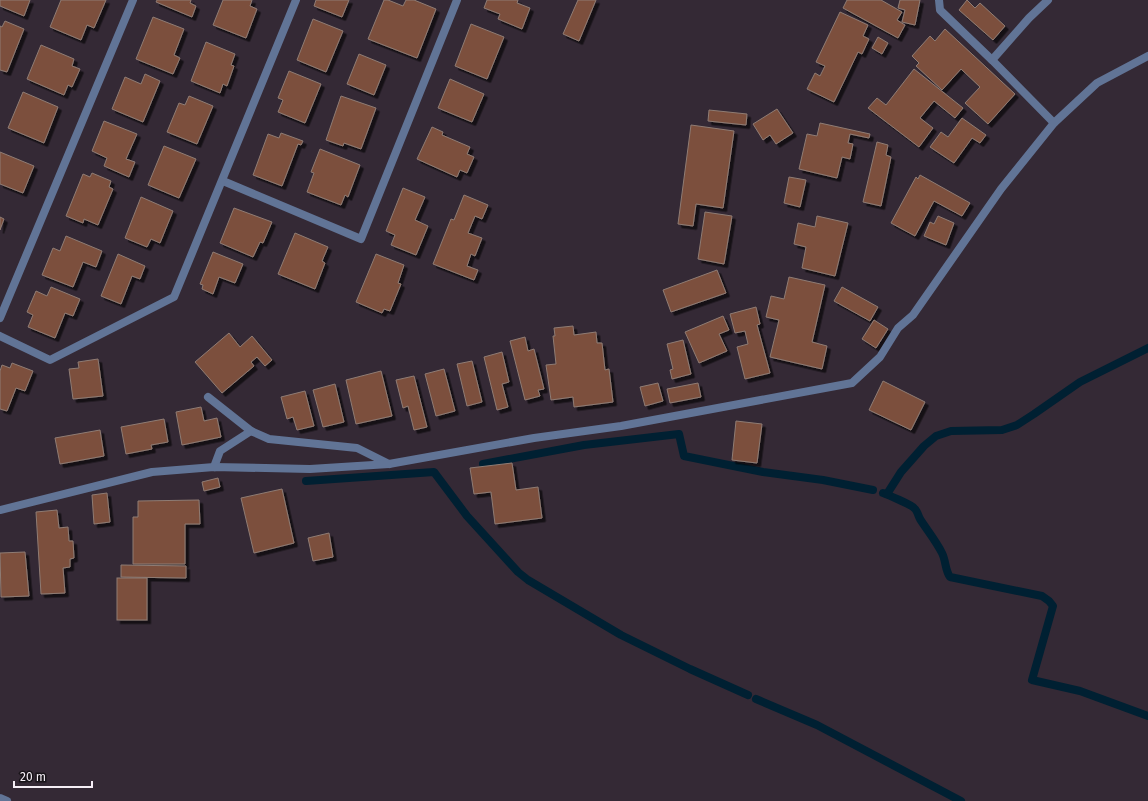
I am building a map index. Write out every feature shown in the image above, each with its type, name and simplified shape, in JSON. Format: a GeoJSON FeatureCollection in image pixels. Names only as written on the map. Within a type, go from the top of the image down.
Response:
{"type":"FeatureCollection","features":[{"type":"Feature","properties":{"kind":"street"},"geometry":{"type":"LineString","coordinates":[[0,318],[133,0]]}},
{"type":"Feature","properties":{"kind":"street"},"geometry":{"type":"LineString","coordinates":[[0,336],[50,360],[174,298],[296,0]]}},
{"type":"Feature","properties":{"kind":"street"},"geometry":{"type":"LineString","coordinates":[[223,181],[361,239],[457,0]]}},
{"type":"Feature","properties":{"kind":"street"},"geometry":{"type":"LineString","coordinates":[[940,0],[940,10],[1054,123]]}},
{"type":"Feature","properties":{"kind":"street"},"geometry":{"type":"LineString","coordinates":[[992,60],[1029,18],[1048,0]]}},
{"type":"Feature","properties":{"kind":"street"},"geometry":{"type":"LineString","coordinates":[[0,510],[152,472],[214,467],[310,469],[389,464],[534,438],[629,424],[852,384],[880,357],[898,328],[912,315],[1001,189],[1054,123],[1096,83],[1145,56],[1148,56]]}},
{"type":"Feature","properties":{"kind":"street"},"geometry":{"type":"LineString","coordinates":[[208,397],[251,431],[270,439],[356,448],[389,464]]}},
{"type":"Feature","properties":{"kind":"street"},"geometry":{"type":"LineString","coordinates":[[214,467],[220,451],[251,431]]}},
{"type":"Feature","properties":{"kind":"street"},"geometry":{"type":"LineString","coordinates":[[0,798],[7,801]]}},
{"type":"Feature","properties":{"kind":"building"},"geometry":{"type":"Polygon","coordinates":[[[0,0],[30,0],[24,16],[0,6],[0,0]]]}},
{"type":"Feature","properties":{"kind":"building"},"geometry":{"type":"Polygon","coordinates":[[[61,0],[106,0],[94,28],[87,25],[81,40],[50,27],[61,0]]]}},
{"type":"Feature","properties":{"kind":"building"},"geometry":{"type":"Polygon","coordinates":[[[157,0],[191,0],[190,3],[196,6],[192,17],[156,2],[157,0]]]}},
{"type":"Feature","properties":{"kind":"building"},"geometry":{"type":"Polygon","coordinates":[[[223,0],[252,0],[250,6],[257,9],[246,38],[213,25],[223,0]]]}},
{"type":"Feature","properties":{"kind":"building"},"geometry":{"type":"Polygon","coordinates":[[[316,0],[349,0],[342,17],[314,6],[316,0]]]}},
{"type":"Feature","properties":{"kind":"building"},"geometry":{"type":"Polygon","coordinates":[[[384,0],[388,0],[403,6],[406,0],[414,0],[436,9],[417,58],[368,39],[384,0]]]}},
{"type":"Feature","properties":{"kind":"building"},"geometry":{"type":"Polygon","coordinates":[[[487,0],[518,0],[517,3],[530,8],[522,29],[498,19],[500,14],[484,8],[487,0]]]}},
{"type":"Feature","properties":{"kind":"building"},"geometry":{"type":"Polygon","coordinates":[[[578,0],[596,0],[579,41],[563,34],[578,0]]]}},
{"type":"Feature","properties":{"kind":"building"},"geometry":{"type":"Polygon","coordinates":[[[847,0],[881,0],[902,12],[897,20],[905,25],[898,38],[843,8],[847,0]]]}},
{"type":"Feature","properties":{"kind":"building"},"geometry":{"type":"Polygon","coordinates":[[[900,0],[920,0],[915,25],[902,22],[905,10],[898,8],[900,0]]]}},
{"type":"Feature","properties":{"kind":"building"},"geometry":{"type":"Polygon","coordinates":[[[967,0],[975,8],[980,3],[1005,26],[993,40],[959,10],[967,0]]]}},
{"type":"Feature","properties":{"kind":"building"},"geometry":{"type":"Polygon","coordinates":[[[840,12],[868,25],[863,36],[869,39],[862,54],[858,52],[834,102],[807,89],[815,73],[820,76],[825,66],[816,62],[840,12]]]}},
{"type":"Feature","properties":{"kind":"building"},"geometry":{"type":"Polygon","coordinates":[[[153,17],[184,29],[174,55],[180,58],[173,74],[136,59],[153,17]]]}},
{"type":"Feature","properties":{"kind":"building"},"geometry":{"type":"Polygon","coordinates":[[[313,19],[343,31],[326,72],[297,60],[313,19]]]}},
{"type":"Feature","properties":{"kind":"building"},"geometry":{"type":"Polygon","coordinates":[[[5,21],[24,29],[7,72],[0,70],[0,26],[2,27],[5,21]]]}},
{"type":"Feature","properties":{"kind":"building"},"geometry":{"type":"Polygon","coordinates":[[[471,24],[504,37],[487,79],[455,66],[471,24]]]}},
{"type":"Feature","properties":{"kind":"building"},"geometry":{"type":"Polygon","coordinates":[[[945,29],[1015,94],[988,124],[965,103],[980,87],[961,69],[942,90],[916,66],[919,63],[912,56],[930,36],[935,41],[945,29]]]}},
{"type":"Feature","properties":{"kind":"building"},"geometry":{"type":"Polygon","coordinates":[[[878,37],[888,43],[882,54],[872,48],[878,37]]]}},
{"type":"Feature","properties":{"kind":"building"},"geometry":{"type":"Polygon","coordinates":[[[206,42],[235,54],[231,65],[234,66],[227,86],[223,84],[220,93],[191,81],[206,42]]]}},
{"type":"Feature","properties":{"kind":"building"},"geometry":{"type":"Polygon","coordinates":[[[41,45],[74,59],[72,66],[80,69],[72,87],[68,85],[64,95],[27,79],[41,45]]]}},
{"type":"Feature","properties":{"kind":"building"},"geometry":{"type":"Polygon","coordinates":[[[359,54],[386,65],[374,95],[347,84],[359,54]]]}},
{"type":"Feature","properties":{"kind":"building"},"geometry":{"type":"Polygon","coordinates":[[[914,69],[963,108],[955,118],[934,101],[920,118],[933,128],[919,147],[868,108],[877,98],[886,105],[914,69]]]}},
{"type":"Feature","properties":{"kind":"building"},"geometry":{"type":"Polygon","coordinates":[[[289,71],[321,84],[305,123],[278,112],[283,100],[278,98],[289,71]]]}},
{"type":"Feature","properties":{"kind":"building"},"geometry":{"type":"Polygon","coordinates":[[[145,74],[160,81],[143,122],[112,109],[125,77],[141,84],[145,74]]]}},
{"type":"Feature","properties":{"kind":"building"},"geometry":{"type":"Polygon","coordinates":[[[450,79],[484,94],[472,122],[438,108],[450,79]]]}},
{"type":"Feature","properties":{"kind":"building"},"geometry":{"type":"Polygon","coordinates":[[[23,92],[58,107],[44,143],[8,128],[23,92]]]}},
{"type":"Feature","properties":{"kind":"building"},"geometry":{"type":"Polygon","coordinates":[[[189,96],[213,106],[197,144],[167,132],[179,103],[185,105],[189,96]]]}},
{"type":"Feature","properties":{"kind":"building"},"geometry":{"type":"Polygon","coordinates":[[[341,96],[376,108],[361,149],[344,143],[343,146],[326,140],[341,96]]]}},
{"type":"Feature","properties":{"kind":"building"},"geometry":{"type":"Polygon","coordinates":[[[777,109],[793,133],[776,144],[770,135],[763,140],[753,124],[777,109]]]}},
{"type":"Feature","properties":{"kind":"building"},"geometry":{"type":"Polygon","coordinates":[[[709,110],[747,114],[746,125],[708,121],[709,110]]]}},
{"type":"Feature","properties":{"kind":"building"},"geometry":{"type":"Polygon","coordinates":[[[962,118],[986,135],[980,143],[972,138],[954,163],[930,147],[941,132],[948,137],[962,118]]]}},
{"type":"Feature","properties":{"kind":"building"},"geometry":{"type":"Polygon","coordinates":[[[104,121],[137,134],[126,159],[135,162],[129,177],[104,166],[107,158],[92,151],[104,121]]]}},
{"type":"Feature","properties":{"kind":"building"},"geometry":{"type":"Polygon","coordinates":[[[820,123],[870,134],[869,138],[850,134],[848,143],[853,144],[850,159],[842,157],[837,178],[799,169],[807,134],[817,136],[820,123]]]}},
{"type":"Feature","properties":{"kind":"building"},"geometry":{"type":"Polygon","coordinates":[[[691,125],[734,131],[723,208],[696,204],[693,226],[678,224],[691,125]]]}},
{"type":"Feature","properties":{"kind":"building"},"geometry":{"type":"Polygon","coordinates":[[[432,127],[443,132],[442,135],[470,147],[467,154],[474,157],[467,173],[460,170],[457,177],[417,159],[432,127]]]}},
{"type":"Feature","properties":{"kind":"building"},"geometry":{"type":"Polygon","coordinates":[[[281,133],[303,141],[301,145],[298,144],[282,186],[253,175],[268,134],[279,138],[281,133]]]}},
{"type":"Feature","properties":{"kind":"building"},"geometry":{"type":"Polygon","coordinates":[[[877,142],[888,145],[886,155],[891,157],[881,206],[863,202],[877,142]]]}},
{"type":"Feature","properties":{"kind":"building"},"geometry":{"type":"Polygon","coordinates":[[[164,146],[196,159],[179,198],[148,185],[164,146]]]}},
{"type":"Feature","properties":{"kind":"building"},"geometry":{"type":"Polygon","coordinates":[[[320,149],[360,165],[348,197],[345,195],[341,205],[307,192],[314,173],[311,172],[320,149]]]}},
{"type":"Feature","properties":{"kind":"building"},"geometry":{"type":"Polygon","coordinates":[[[0,152],[34,166],[23,193],[0,184],[0,152]]]}},
{"type":"Feature","properties":{"kind":"building"},"geometry":{"type":"Polygon","coordinates":[[[92,173],[111,181],[109,187],[113,189],[98,225],[84,219],[83,223],[66,216],[83,174],[90,177],[92,173]]]}},
{"type":"Feature","properties":{"kind":"building"},"geometry":{"type":"Polygon","coordinates":[[[920,175],[970,203],[962,216],[934,201],[915,236],[891,223],[916,177],[918,179],[920,175]]]}},
{"type":"Feature","properties":{"kind":"building"},"geometry":{"type":"Polygon","coordinates":[[[789,177],[806,180],[800,207],[784,203],[789,177]]]}},
{"type":"Feature","properties":{"kind":"building"},"geometry":{"type":"Polygon","coordinates":[[[403,188],[425,197],[415,220],[428,226],[416,255],[391,245],[395,235],[386,231],[403,188]]]}},
{"type":"Feature","properties":{"kind":"building"},"geometry":{"type":"Polygon","coordinates":[[[464,195],[488,205],[482,219],[475,216],[468,233],[482,238],[475,256],[471,254],[467,266],[478,270],[474,280],[433,264],[451,219],[454,220],[464,195]]]}},
{"type":"Feature","properties":{"kind":"building"},"geometry":{"type":"Polygon","coordinates":[[[141,197],[173,211],[160,243],[151,239],[147,247],[125,238],[141,197]]]}},
{"type":"Feature","properties":{"kind":"building"},"geometry":{"type":"Polygon","coordinates":[[[234,208],[272,222],[263,243],[260,242],[253,257],[220,243],[234,208]]]}},
{"type":"Feature","properties":{"kind":"building"},"geometry":{"type":"Polygon","coordinates":[[[705,212],[732,216],[724,264],[698,259],[705,212]]]}},
{"type":"Feature","properties":{"kind":"building"},"geometry":{"type":"Polygon","coordinates":[[[817,216],[848,223],[835,276],[802,268],[806,247],[794,244],[798,223],[815,227],[817,216]]]}},
{"type":"Feature","properties":{"kind":"building"},"geometry":{"type":"Polygon","coordinates":[[[938,216],[954,223],[946,245],[924,236],[930,222],[934,224],[938,216]]]}},
{"type":"Feature","properties":{"kind":"building"},"geometry":{"type":"Polygon","coordinates":[[[0,217],[4,219],[0,230],[0,217]]]}},
{"type":"Feature","properties":{"kind":"building"},"geometry":{"type":"Polygon","coordinates":[[[295,233],[328,247],[322,261],[325,263],[315,289],[278,274],[295,233]]]}},
{"type":"Feature","properties":{"kind":"building"},"geometry":{"type":"Polygon","coordinates":[[[66,236],[102,251],[96,267],[83,262],[73,287],[42,275],[53,248],[60,251],[66,236]]]}},
{"type":"Feature","properties":{"kind":"building"},"geometry":{"type":"Polygon","coordinates":[[[213,252],[243,264],[235,283],[219,277],[213,294],[202,289],[203,285],[200,284],[213,252]]]}},
{"type":"Feature","properties":{"kind":"building"},"geometry":{"type":"Polygon","coordinates":[[[118,254],[145,266],[140,279],[132,276],[121,304],[101,296],[118,254]]]}},
{"type":"Feature","properties":{"kind":"building"},"geometry":{"type":"Polygon","coordinates":[[[376,254],[404,265],[398,283],[401,284],[390,311],[384,309],[382,313],[356,302],[376,254]]]}},
{"type":"Feature","properties":{"kind":"building"},"geometry":{"type":"Polygon","coordinates":[[[717,270],[726,293],[671,312],[663,290],[717,270]]]}},
{"type":"Feature","properties":{"kind":"building"},"geometry":{"type":"Polygon","coordinates":[[[789,277],[825,285],[812,342],[827,346],[822,369],[770,357],[779,320],[766,317],[771,296],[784,299],[789,277]]]}},
{"type":"Feature","properties":{"kind":"building"},"geometry":{"type":"Polygon","coordinates":[[[51,287],[80,299],[73,316],[65,313],[55,338],[28,327],[33,315],[27,312],[36,291],[47,296],[51,287]]]}},
{"type":"Feature","properties":{"kind":"building"},"geometry":{"type":"Polygon","coordinates":[[[842,287],[878,307],[870,321],[834,301],[842,287]]]}},
{"type":"Feature","properties":{"kind":"building"},"geometry":{"type":"Polygon","coordinates":[[[756,307],[760,324],[757,325],[770,373],[745,379],[737,347],[748,344],[745,331],[735,333],[730,314],[756,307]]]}},
{"type":"Feature","properties":{"kind":"building"},"geometry":{"type":"Polygon","coordinates":[[[723,316],[729,330],[719,334],[727,351],[699,363],[685,332],[723,316]]]}},
{"type":"Feature","properties":{"kind":"building"},"geometry":{"type":"Polygon","coordinates":[[[874,320],[888,329],[876,348],[862,339],[874,320]]]}},
{"type":"Feature","properties":{"kind":"building"},"geometry":{"type":"Polygon","coordinates":[[[573,326],[574,335],[596,332],[597,343],[602,343],[605,370],[609,369],[613,402],[574,407],[573,397],[551,400],[546,365],[556,364],[553,336],[555,336],[554,328],[573,326]]]}},
{"type":"Feature","properties":{"kind":"building"},"geometry":{"type":"Polygon","coordinates":[[[229,333],[240,347],[252,336],[272,360],[265,366],[257,357],[251,362],[254,366],[222,393],[195,362],[229,333]]]}},
{"type":"Feature","properties":{"kind":"building"},"geometry":{"type":"Polygon","coordinates":[[[525,337],[528,351],[534,349],[544,389],[538,390],[540,396],[525,400],[510,341],[525,337]]]}},
{"type":"Feature","properties":{"kind":"building"},"geometry":{"type":"Polygon","coordinates":[[[683,340],[691,374],[672,379],[670,370],[673,369],[667,344],[683,340]]]}},
{"type":"Feature","properties":{"kind":"building"},"geometry":{"type":"Polygon","coordinates":[[[502,352],[509,382],[502,384],[508,407],[497,410],[484,357],[502,352]]]}},
{"type":"Feature","properties":{"kind":"building"},"geometry":{"type":"Polygon","coordinates":[[[98,359],[103,396],[73,399],[69,369],[79,368],[78,362],[98,359]]]}},
{"type":"Feature","properties":{"kind":"building"},"geometry":{"type":"Polygon","coordinates":[[[472,361],[482,402],[467,406],[457,364],[472,361]]]}},
{"type":"Feature","properties":{"kind":"building"},"geometry":{"type":"Polygon","coordinates":[[[12,363],[33,371],[25,391],[16,388],[7,411],[0,409],[0,371],[2,365],[10,368],[12,363]]]}},
{"type":"Feature","properties":{"kind":"building"},"geometry":{"type":"Polygon","coordinates":[[[444,369],[455,411],[436,416],[425,374],[444,369]]]}},
{"type":"Feature","properties":{"kind":"building"},"geometry":{"type":"Polygon","coordinates":[[[381,371],[392,416],[356,424],[346,380],[381,371]]]}},
{"type":"Feature","properties":{"kind":"building"},"geometry":{"type":"Polygon","coordinates":[[[414,376],[427,427],[414,430],[408,406],[403,408],[396,380],[414,376]]]}},
{"type":"Feature","properties":{"kind":"building"},"geometry":{"type":"Polygon","coordinates":[[[883,381],[925,402],[911,430],[869,410],[883,381]]]}},
{"type":"Feature","properties":{"kind":"building"},"geometry":{"type":"Polygon","coordinates":[[[658,383],[663,401],[645,406],[640,387],[658,383]]]}},
{"type":"Feature","properties":{"kind":"building"},"geometry":{"type":"Polygon","coordinates":[[[698,383],[701,397],[670,403],[667,389],[698,383]]]}},
{"type":"Feature","properties":{"kind":"building"},"geometry":{"type":"Polygon","coordinates":[[[335,384],[344,422],[323,427],[313,390],[335,384]]]}},
{"type":"Feature","properties":{"kind":"building"},"geometry":{"type":"Polygon","coordinates":[[[305,391],[314,426],[297,430],[293,417],[287,419],[281,397],[305,391]]]}},
{"type":"Feature","properties":{"kind":"building"},"geometry":{"type":"Polygon","coordinates":[[[201,407],[204,421],[217,418],[221,437],[182,445],[176,412],[201,407]]]}},
{"type":"Feature","properties":{"kind":"building"},"geometry":{"type":"Polygon","coordinates":[[[164,419],[168,442],[151,445],[152,449],[126,454],[121,427],[164,419]]]}},
{"type":"Feature","properties":{"kind":"building"},"geometry":{"type":"Polygon","coordinates":[[[736,421],[762,424],[757,463],[732,460],[736,421]]]}},
{"type":"Feature","properties":{"kind":"building"},"geometry":{"type":"Polygon","coordinates":[[[100,430],[104,456],[60,464],[55,438],[100,430]]]}},
{"type":"Feature","properties":{"kind":"building"},"geometry":{"type":"Polygon","coordinates":[[[512,463],[516,490],[538,487],[542,518],[495,524],[491,492],[474,494],[470,468],[512,463]]]}},
{"type":"Feature","properties":{"kind":"building"},"geometry":{"type":"Polygon","coordinates":[[[218,478],[220,487],[204,491],[202,482],[218,478]]]}},
{"type":"Feature","properties":{"kind":"building"},"geometry":{"type":"Polygon","coordinates":[[[282,489],[294,543],[254,553],[241,498],[282,489]]]}},
{"type":"Feature","properties":{"kind":"building"},"geometry":{"type":"Polygon","coordinates":[[[107,493],[110,522],[94,524],[92,495],[107,493]]]}},
{"type":"Feature","properties":{"kind":"building"},"geometry":{"type":"Polygon","coordinates":[[[199,500],[200,524],[185,524],[185,564],[133,564],[133,517],[138,517],[138,501],[199,500]]]}},
{"type":"Feature","properties":{"kind":"building"},"geometry":{"type":"Polygon","coordinates":[[[57,510],[59,528],[68,527],[69,541],[73,541],[74,558],[70,559],[70,567],[63,568],[65,593],[41,594],[36,512],[57,510]]]}},
{"type":"Feature","properties":{"kind":"building"},"geometry":{"type":"Polygon","coordinates":[[[329,533],[333,557],[313,561],[308,538],[329,533]]]}},
{"type":"Feature","properties":{"kind":"building"},"geometry":{"type":"Polygon","coordinates":[[[25,552],[29,596],[1,597],[0,553],[25,552]]]}},
{"type":"Feature","properties":{"kind":"building"},"geometry":{"type":"Polygon","coordinates":[[[121,565],[186,566],[186,578],[121,577],[121,565]]]}},
{"type":"Feature","properties":{"kind":"building"},"geometry":{"type":"Polygon","coordinates":[[[117,578],[147,578],[147,620],[117,620],[117,578]]]}},
{"type":"Feature","properties":{"kind":"waterway"},"geometry":{"type":"LineString","coordinates":[[887,494],[901,472],[924,446],[936,436],[951,431],[1002,430],[1017,425],[1080,382],[1148,348]]}},
{"type":"Feature","properties":{"kind":"waterway"},"geometry":{"type":"LineString","coordinates":[[483,464],[584,445],[679,434],[684,456],[763,472],[823,480],[873,490]]}},
{"type":"Feature","properties":{"kind":"waterway"},"geometry":{"type":"LineString","coordinates":[[306,481],[434,472],[467,516],[518,572],[528,580],[621,635],[690,669],[748,695]]}},
{"type":"Feature","properties":{"kind":"waterway"},"geometry":{"type":"LineString","coordinates":[[883,493],[904,502],[917,511],[920,519],[942,553],[950,577],[1042,596],[1053,606],[1032,680],[1080,691],[1148,716]]}},
{"type":"Feature","properties":{"kind":"waterway"},"geometry":{"type":"LineString","coordinates":[[756,699],[817,725],[961,801]]}}]}
